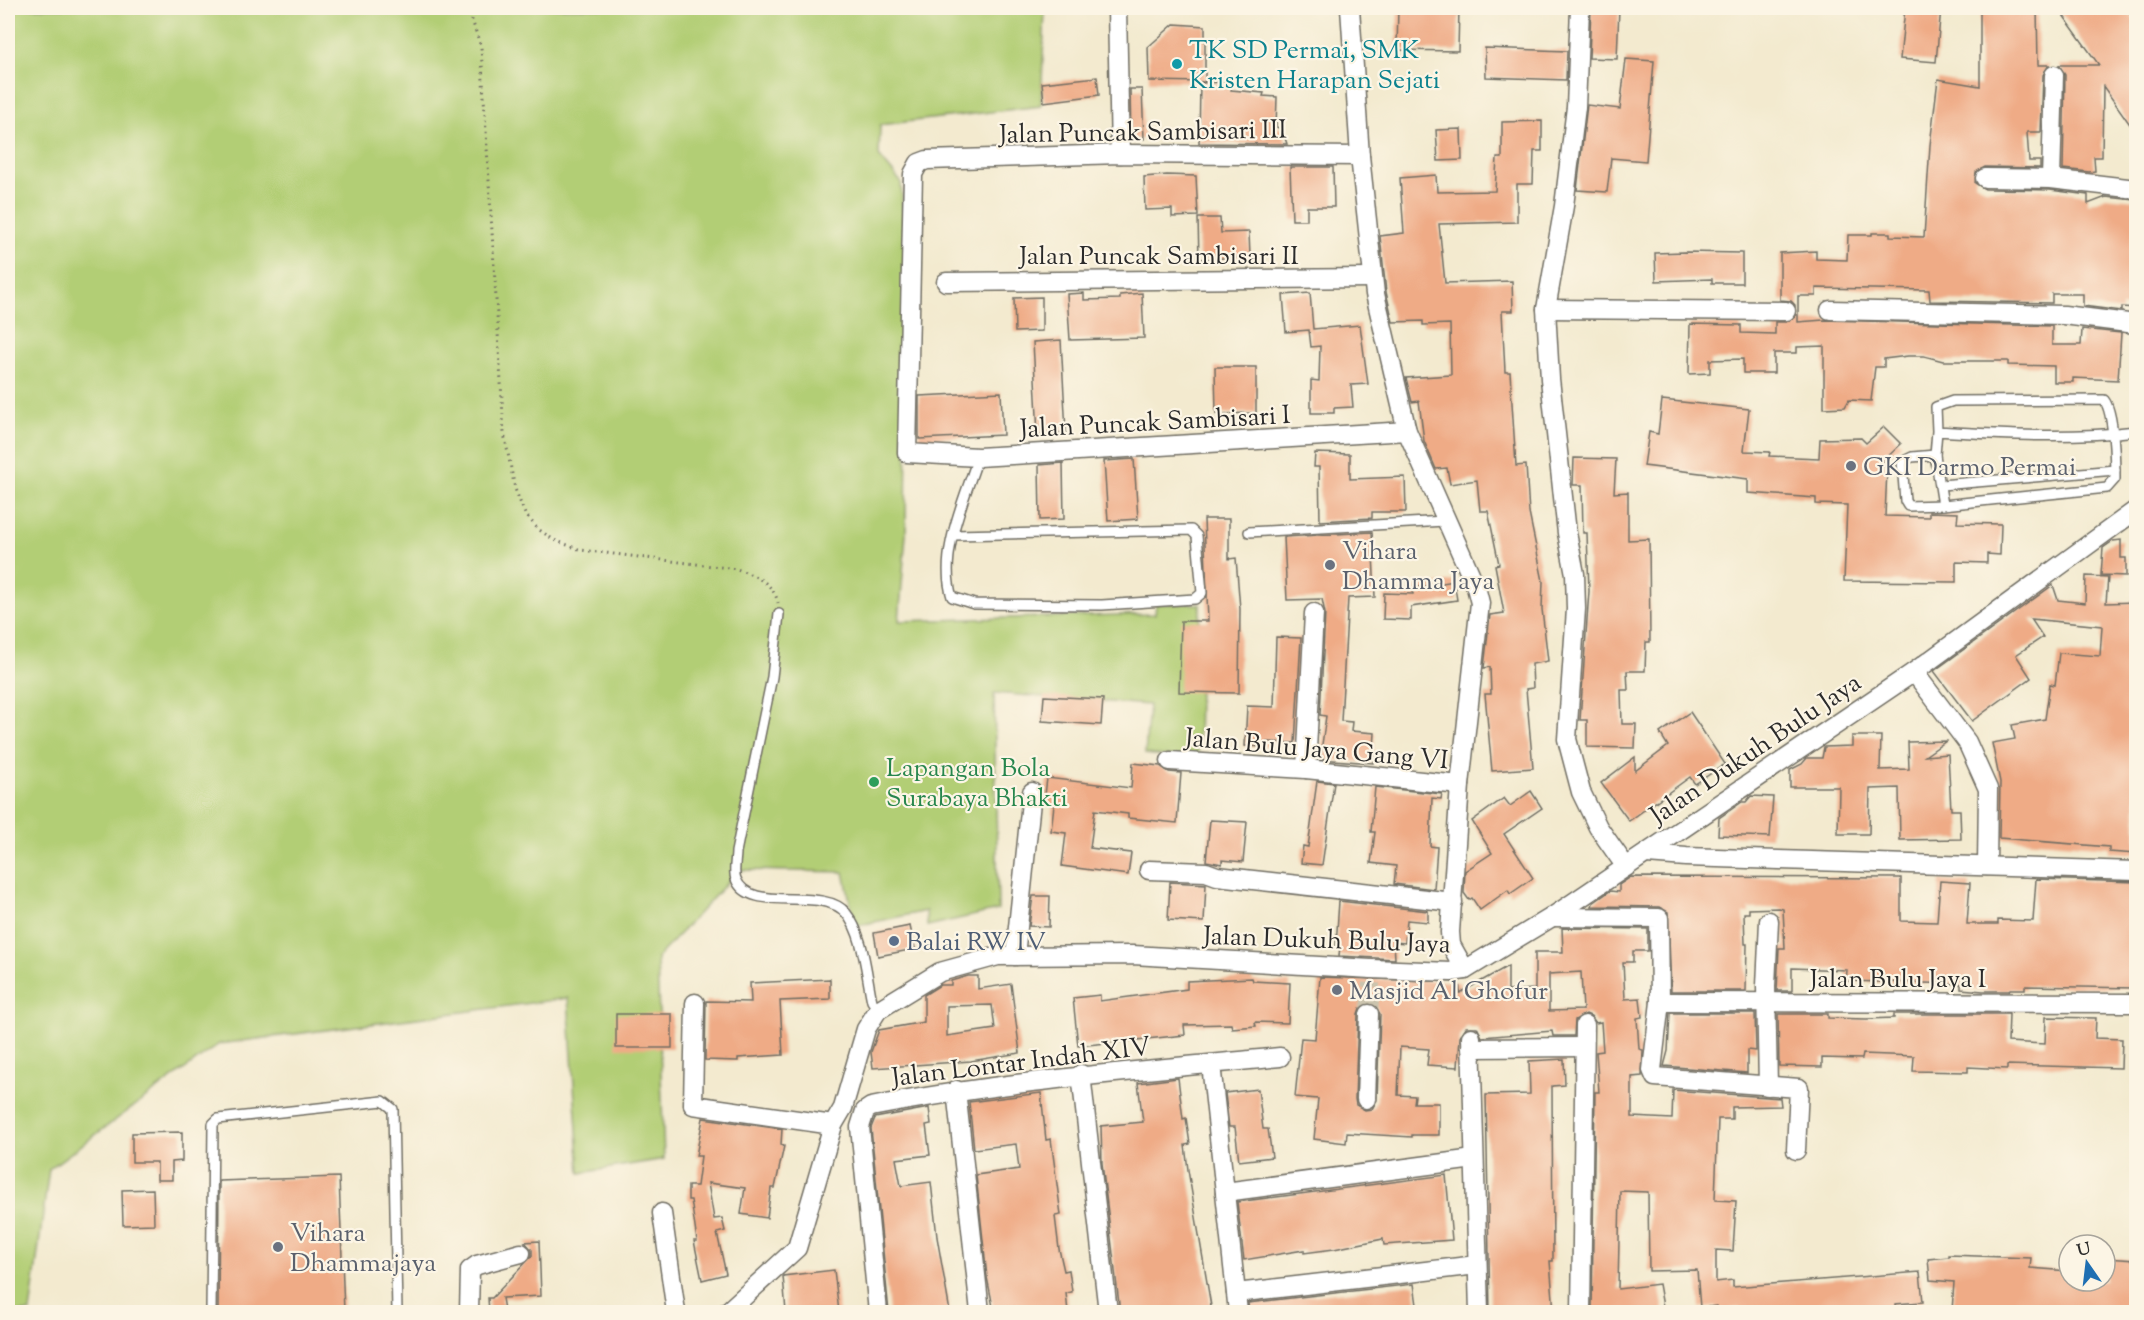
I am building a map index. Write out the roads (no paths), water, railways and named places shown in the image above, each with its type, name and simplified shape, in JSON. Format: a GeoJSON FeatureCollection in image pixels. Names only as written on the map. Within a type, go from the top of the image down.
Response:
{"type":"FeatureCollection","features":[{"type":"Feature","properties":{"kind":"street"},"geometry":{"type":"LineString","coordinates":[[1117,8],[1120,154]]}},
{"type":"Feature","properties":{"kind":"street"},"geometry":{"type":"LineString","coordinates":[[1350,8],[1360,156],[1372,278],[1407,431],[1476,587],[1480,603],[1460,785],[1451,945],[1465,970]]}},
{"type":"Feature","properties":{"kind":"street"},"geometry":{"type":"LineString","coordinates":[[1580,8],[1576,107],[1546,309],[1550,379],[1567,533],[1575,574],[1576,609],[1567,739],[1581,792],[1598,827],[1626,867]]}},
{"type":"Feature","properties":{"kind":"street"},"geometry":{"type":"LineString","coordinates":[[2051,179],[2054,75]]}},
{"type":"Feature","properties":{"kind":"street","name":"Jalan Puncak Sambisari III"},"geometry":{"type":"LineString","coordinates":[[907,453],[913,174],[919,163],[927,160],[1120,154],[1360,156]]}},
{"type":"Feature","properties":{"kind":"street"},"geometry":{"type":"LineString","coordinates":[[1985,178],[2051,179],[2136,189]]}},
{"type":"Feature","properties":{"kind":"street","name":"Jalan Puncak Sambisari II"},"geometry":{"type":"LineString","coordinates":[[946,282],[1372,278]]}},
{"type":"Feature","properties":{"kind":"street"},"geometry":{"type":"LineString","coordinates":[[1546,309],[1786,310]]}},
{"type":"Feature","properties":{"kind":"street"},"geometry":{"type":"LineString","coordinates":[[1830,310],[2064,315],[2136,324]]}},
{"type":"Feature","properties":{"kind":"street","name":"Jalan Puncak Sambisari I"},"geometry":{"type":"LineString","coordinates":[[907,453],[978,457],[1407,431]]}},
{"type":"Feature","properties":{"kind":"street","name":"Jalan Dukuh Bulu Jaya"},"geometry":{"type":"LineString","coordinates":[[878,1010],[940,972],[998,956],[1133,955],[1371,976],[1465,970],[1552,917],[1647,854],[1914,672],[2136,510]]}},
{"type":"Feature","properties":{"kind":"street"},"geometry":{"type":"LineString","coordinates":[[1306,769],[1314,613]]}},
{"type":"Feature","properties":{"kind":"street"},"geometry":{"type":"LineString","coordinates":[[1914,672],[1967,742],[1988,789],[1987,866]]}},
{"type":"Feature","properties":{"kind":"street","name":"Jalan Bulu Jaya Gang VI"},"geometry":{"type":"LineString","coordinates":[[1170,761],[1306,769],[1460,785]]}},
{"type":"Feature","properties":{"kind":"street"},"geometry":{"type":"LineString","coordinates":[[1015,956],[1032,792]]}},
{"type":"Feature","properties":{"kind":"street"},"geometry":{"type":"LineString","coordinates":[[1647,854],[2136,871]]}},
{"type":"Feature","properties":{"kind":"street"},"geometry":{"type":"LineString","coordinates":[[1149,870],[1206,872],[1216,876],[1453,902]]}},
{"type":"Feature","properties":{"kind":"street"},"geometry":{"type":"LineString","coordinates":[[1552,917],[1659,918],[1660,1002],[1652,1070],[1655,1077],[1799,1088],[1796,1150]]}},
{"type":"Feature","properties":{"kind":"street"},"geometry":{"type":"LineString","coordinates":[[1768,1086],[1769,921]]}},
{"type":"Feature","properties":{"kind":"street","name":"Jalan Bulu Jaya I"},"geometry":{"type":"LineString","coordinates":[[1660,1002],[2136,1003]]}},
{"type":"Feature","properties":{"kind":"street"},"geometry":{"type":"LineString","coordinates":[[694,1003],[693,1106],[833,1125]]}},
{"type":"Feature","properties":{"kind":"street"},"geometry":{"type":"LineString","coordinates":[[726,1312],[797,1248],[833,1125],[843,1108],[866,1029],[878,1010]]}},
{"type":"Feature","properties":{"kind":"street"},"geometry":{"type":"LineString","coordinates":[[1366,1099],[1369,1014]]}},
{"type":"Feature","properties":{"kind":"street"},"geometry":{"type":"LineString","coordinates":[[1581,1312],[1585,1025]]}},
{"type":"Feature","properties":{"kind":"street"},"geometry":{"type":"LineString","coordinates":[[1479,1312],[1471,1043],[1584,1047]]}},
{"type":"Feature","properties":{"kind":"street","name":"Jalan Lontar Indah XIV"},"geometry":{"type":"LineString","coordinates":[[878,1312],[860,1127],[862,1119],[871,1107],[956,1090],[1081,1074],[1280,1057]]}},
{"type":"Feature","properties":{"kind":"street"},"geometry":{"type":"LineString","coordinates":[[1211,1064],[1238,1312]]}},
{"type":"Feature","properties":{"kind":"street"},"geometry":{"type":"LineString","coordinates":[[1081,1074],[1108,1312]]}},
{"type":"Feature","properties":{"kind":"street"},"geometry":{"type":"LineString","coordinates":[[956,1090],[980,1312]]}},
{"type":"Feature","properties":{"kind":"street"},"geometry":{"type":"LineString","coordinates":[[1225,1192],[1474,1159]]}},
{"type":"Feature","properties":{"kind":"street"},"geometry":{"type":"LineString","coordinates":[[662,1213],[676,1312]]}},
{"type":"Feature","properties":{"kind":"street"},"geometry":{"type":"LineString","coordinates":[[469,1312],[470,1270],[477,1265],[520,1253]]}},
{"type":"Feature","properties":{"kind":"street"},"geometry":{"type":"LineString","coordinates":[[1236,1293],[1477,1265]]}},
{"type":"Feature","properties":{"kind":"lane"},"geometry":{"type":"LineString","coordinates":[[1935,455],[1912,458],[1902,462],[1905,501],[1908,506],[1942,505],[2107,488],[2115,480],[2109,406],[2104,400],[1953,401],[1936,407],[1935,455],[1942,505]]}},
{"type":"Feature","properties":{"kind":"lane"},"geometry":{"type":"LineString","coordinates":[[1937,431],[2036,437],[2136,431]]}},
{"type":"Feature","properties":{"kind":"lane"},"geometry":{"type":"LineString","coordinates":[[954,535],[1191,530],[1197,536],[1202,593],[1195,599],[1102,605],[974,604],[952,597],[948,584],[948,562],[954,535],[978,457]]}},
{"type":"Feature","properties":{"kind":"lane"},"geometry":{"type":"LineString","coordinates":[[1941,485],[2115,470]]}},
{"type":"Feature","properties":{"kind":"lane"},"geometry":{"type":"LineString","coordinates":[[1249,532],[1445,521]]}},
{"type":"Feature","properties":{"kind":"lane"},"geometry":{"type":"LineString","coordinates":[[779,614],[772,677],[736,852],[735,878],[742,890],[768,898],[823,900],[838,906],[855,929],[872,1001],[878,1010]]}},
{"type":"Feature","properties":{"kind":"lane"},"geometry":{"type":"LineString","coordinates":[[211,1312],[213,1124],[218,1119],[383,1101],[393,1109],[397,1312]]}},
{"type":"Feature","properties":{"kind":"tunnel"},"geometry":{"type":"LineString","coordinates":[[1369,1014],[1371,983]]}},
{"type":"Feature","properties":{"kind":"place","name":"TK SD Permai, SMK Kristen Harapan Sejati"},"geometry":{"type":"Point","coordinates":[1177,64]}},
{"type":"Feature","properties":{"kind":"place","name":"GKI Darmo Permai"},"geometry":{"type":"Point","coordinates":[1851,466]}},
{"type":"Feature","properties":{"kind":"place","name":"Vihara Dhamma Jaya"},"geometry":{"type":"Point","coordinates":[1330,565]}},
{"type":"Feature","properties":{"kind":"place","name":"Lapangan Bola Surabaya Bhakti"},"geometry":{"type":"Point","coordinates":[874,782]}},
{"type":"Feature","properties":{"kind":"place","name":"Balai RW IV"},"geometry":{"type":"Point","coordinates":[894,941]}},
{"type":"Feature","properties":{"kind":"place","name":"Masjid Al Ghofur"},"geometry":{"type":"Point","coordinates":[1337,990]}},
{"type":"Feature","properties":{"kind":"place","name":"Vihara Dhammajaya"},"geometry":{"type":"Point","coordinates":[278,1247]}}]}
